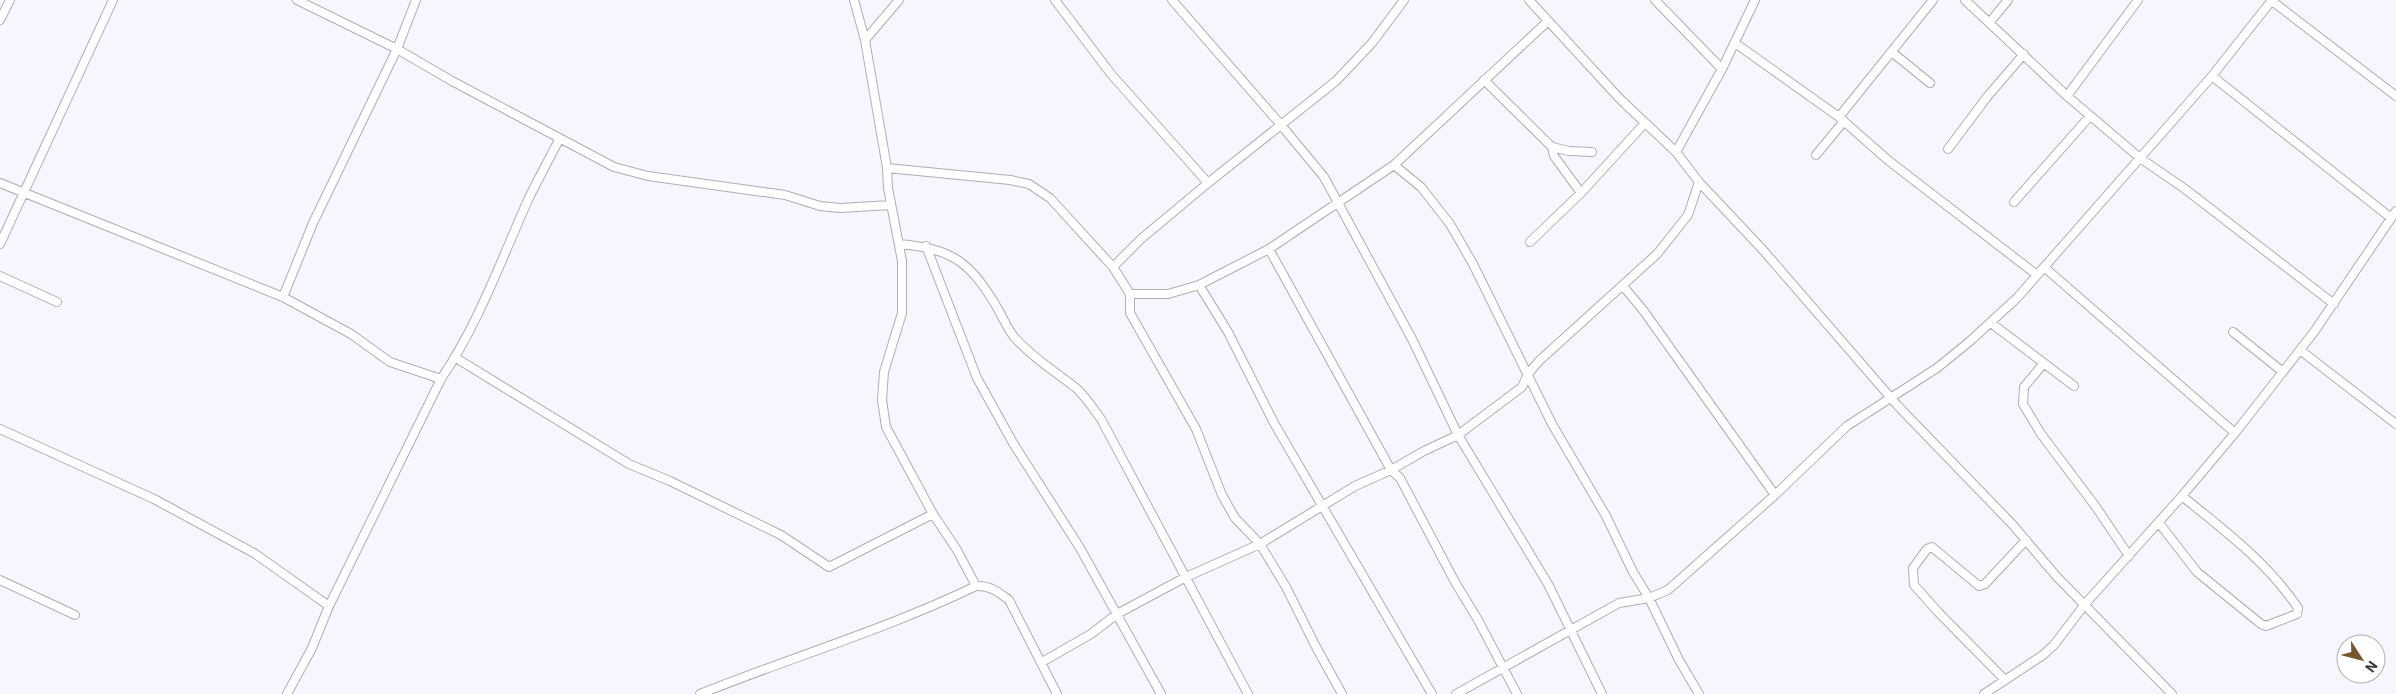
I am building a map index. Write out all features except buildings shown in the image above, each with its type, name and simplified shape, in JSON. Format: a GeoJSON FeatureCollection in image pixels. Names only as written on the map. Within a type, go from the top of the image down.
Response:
{"type":"FeatureCollection","features":[{"type":"Feature","properties":{"kind":"street"},"geometry":{"type":"LineString","coordinates":[[0,20],[10,0]]}},
{"type":"Feature","properties":{"kind":"street"},"geometry":{"type":"LineString","coordinates":[[0,244],[113,0]]}},
{"type":"Feature","properties":{"kind":"street"},"geometry":{"type":"LineString","coordinates":[[297,0],[397,49],[452,82],[614,167],[648,176],[786,195],[827,207],[891,205]]}},
{"type":"Feature","properties":{"kind":"street"},"geometry":{"type":"LineString","coordinates":[[283,297],[313,223],[397,49],[416,0]]}},
{"type":"Feature","properties":{"kind":"street"},"geometry":{"type":"LineString","coordinates":[[854,0],[864,40],[902,261],[902,313],[884,372],[884,414],[890,438],[933,514],[957,550],[976,586]]}},
{"type":"Feature","properties":{"kind":"street"},"geometry":{"type":"LineString","coordinates":[[864,40],[899,0]]}},
{"type":"Feature","properties":{"kind":"street"},"geometry":{"type":"LineString","coordinates":[[1056,0],[1111,74],[1208,183]]}},
{"type":"Feature","properties":{"kind":"street"},"geometry":{"type":"LineString","coordinates":[[1172,0],[1324,177],[1412,339],[1458,435],[1520,534],[1572,628],[1602,694]]}},
{"type":"Feature","properties":{"kind":"street"},"geometry":{"type":"LineString","coordinates":[[1114,266],[1141,239],[1208,183],[1336,81],[1372,43],[1404,0]]}},
{"type":"Feature","properties":{"kind":"street"},"geometry":{"type":"LineString","coordinates":[[1529,0],[1620,99],[1676,152],[1700,182],[1763,250],[1891,398],[2026,540],[2057,577],[2172,694]]}},
{"type":"Feature","properties":{"kind":"street"},"geometry":{"type":"LineString","coordinates":[[1655,0],[1722,70]]}},
{"type":"Feature","properties":{"kind":"street"},"geometry":{"type":"LineString","coordinates":[[1676,152],[1722,70],[1754,0]]}},
{"type":"Feature","properties":{"kind":"street"},"geometry":{"type":"LineString","coordinates":[[1816,155],[1933,0]]}},
{"type":"Feature","properties":{"kind":"street"},"geometry":{"type":"LineString","coordinates":[[1965,0],[2024,54],[2066,96],[2140,158],[2185,188],[2334,304]]}},
{"type":"Feature","properties":{"kind":"street"},"geometry":{"type":"LineString","coordinates":[[1990,22],[2008,0]]}},
{"type":"Feature","properties":{"kind":"street"},"geometry":{"type":"LineString","coordinates":[[2066,96],[2138,0]]}},
{"type":"Feature","properties":{"kind":"street"},"geometry":{"type":"LineString","coordinates":[[1456,694],[1503,666],[1619,603],[1650,598],[1668,590],[1775,495],[1847,426],[1936,368],[1991,323],[2037,275],[2212,76],[2272,0],[2396,96]]}},
{"type":"Feature","properties":{"kind":"street"},"geometry":{"type":"LineString","coordinates":[[1130,294],[1168,294],[1199,285],[1269,250],[1394,165],[1548,21]]}},
{"type":"Feature","properties":{"kind":"street"},"geometry":{"type":"LineString","coordinates":[[1735,43],[1842,119],[1882,155],[2037,275]]}},
{"type":"Feature","properties":{"kind":"street"},"geometry":{"type":"LineString","coordinates":[[1892,53],[1930,83]]}},
{"type":"Feature","properties":{"kind":"street"},"geometry":{"type":"LineString","coordinates":[[1948,149],[1986,97],[2024,54]]}},
{"type":"Feature","properties":{"kind":"street"},"geometry":{"type":"LineString","coordinates":[[2212,76],[2391,218]]}},
{"type":"Feature","properties":{"kind":"street"},"geometry":{"type":"LineString","coordinates":[[1484,80],[1552,147],[1569,151],[1592,152]]}},
{"type":"Feature","properties":{"kind":"street"},"geometry":{"type":"LineString","coordinates":[[2014,202],[2090,116]]}},
{"type":"Feature","properties":{"kind":"street"},"geometry":{"type":"LineString","coordinates":[[1530,242],[1581,193],[1645,123]]}},
{"type":"Feature","properties":{"kind":"street"},"geometry":{"type":"LineString","coordinates":[[287,694],[312,648],[329,606],[441,379],[456,358],[496,278],[528,200],[560,138]]}},
{"type":"Feature","properties":{"kind":"street"},"geometry":{"type":"LineString","coordinates":[[1552,147],[1554,156],[1581,193]]}},
{"type":"Feature","properties":{"kind":"street"},"geometry":{"type":"LineString","coordinates":[[1394,165],[1421,187],[1450,224],[1473,264],[1552,424],[1587,483],[1633,572],[1650,598],[1679,660],[1699,694]]}},
{"type":"Feature","properties":{"kind":"street"},"geometry":{"type":"LineString","coordinates":[[887,168],[1010,180],[1028,184],[1050,198],[1114,266],[1130,294],[1130,313],[1196,429],[1222,495],[1235,518],[1260,544],[1286,587],[1342,694]]}},
{"type":"Feature","properties":{"kind":"street"},"geometry":{"type":"LineString","coordinates":[[1042,662],[1091,634],[1116,614],[1184,578],[1260,544],[1355,486],[1391,470],[1424,451],[1458,435],[1522,387],[1528,374],[1657,254],[1688,215],[1700,182]]}},
{"type":"Feature","properties":{"kind":"street"},"geometry":{"type":"LineString","coordinates":[[0,183],[283,297],[351,334],[390,362],[441,379]]}},
{"type":"Feature","properties":{"kind":"street"},"geometry":{"type":"LineString","coordinates":[[1984,694],[2054,645],[2085,604],[2159,523],[2235,433],[2300,350],[2334,304],[2396,211]]}},
{"type":"Feature","properties":{"kind":"street"},"geometry":{"type":"LineString","coordinates":[[899,244],[926,246],[950,254],[963,263],[976,277],[1014,337],[1041,364],[1079,391],[1101,419],[1184,578],[1248,694]]}},
{"type":"Feature","properties":{"kind":"street"},"geometry":{"type":"LineString","coordinates":[[926,246],[977,378],[1013,443],[1080,548],[1161,694]]}},
{"type":"Feature","properties":{"kind":"street"},"geometry":{"type":"LineString","coordinates":[[1269,250],[1391,470],[1400,478],[1454,582],[1478,620],[1494,654],[1503,666],[1517,694]]}},
{"type":"Feature","properties":{"kind":"street"},"geometry":{"type":"LineString","coordinates":[[2044,267],[2235,433]]}},
{"type":"Feature","properties":{"kind":"street"},"geometry":{"type":"LineString","coordinates":[[0,276],[57,302]]}},
{"type":"Feature","properties":{"kind":"street"},"geometry":{"type":"LineString","coordinates":[[1199,285],[1228,332],[1274,423],[1323,504],[1432,694]]}},
{"type":"Feature","properties":{"kind":"street"},"geometry":{"type":"LineString","coordinates":[[1623,286],[1643,310],[1775,495]]}},
{"type":"Feature","properties":{"kind":"street"},"geometry":{"type":"LineString","coordinates":[[1991,323],[2074,386]]}},
{"type":"Feature","properties":{"kind":"street"},"geometry":{"type":"LineString","coordinates":[[2233,332],[2283,372]]}},
{"type":"Feature","properties":{"kind":"street"},"geometry":{"type":"LineString","coordinates":[[2300,350],[2396,424]]}},
{"type":"Feature","properties":{"kind":"street"},"geometry":{"type":"LineString","coordinates":[[456,358],[628,464],[670,481],[781,535],[829,567],[933,514]]}},
{"type":"Feature","properties":{"kind":"street"},"geometry":{"type":"LineString","coordinates":[[2044,364],[2024,387],[2023,404],[2041,434],[2096,507],[2129,556]]}},
{"type":"Feature","properties":{"kind":"street"},"geometry":{"type":"LineString","coordinates":[[0,429],[154,499],[246,548],[329,606]]}},
{"type":"Feature","properties":{"kind":"street"},"geometry":{"type":"LineString","coordinates":[[2159,523],[2197,572],[2261,624],[2266,626],[2297,614],[2298,608],[2282,584],[2234,538],[2182,496]]}},
{"type":"Feature","properties":{"kind":"street"},"geometry":{"type":"LineString","coordinates":[[2005,680],[1914,585],[1913,568],[1927,550],[1932,547],[1979,586],[1985,584],[2026,540]]}},
{"type":"Feature","properties":{"kind":"street"},"geometry":{"type":"LineString","coordinates":[[0,580],[75,615]]}},
{"type":"Feature","properties":{"kind":"street"},"geometry":{"type":"LineString","coordinates":[[700,694],[764,668],[926,610],[976,586],[985,586],[996,590],[1009,600],[1057,694]]}}]}
